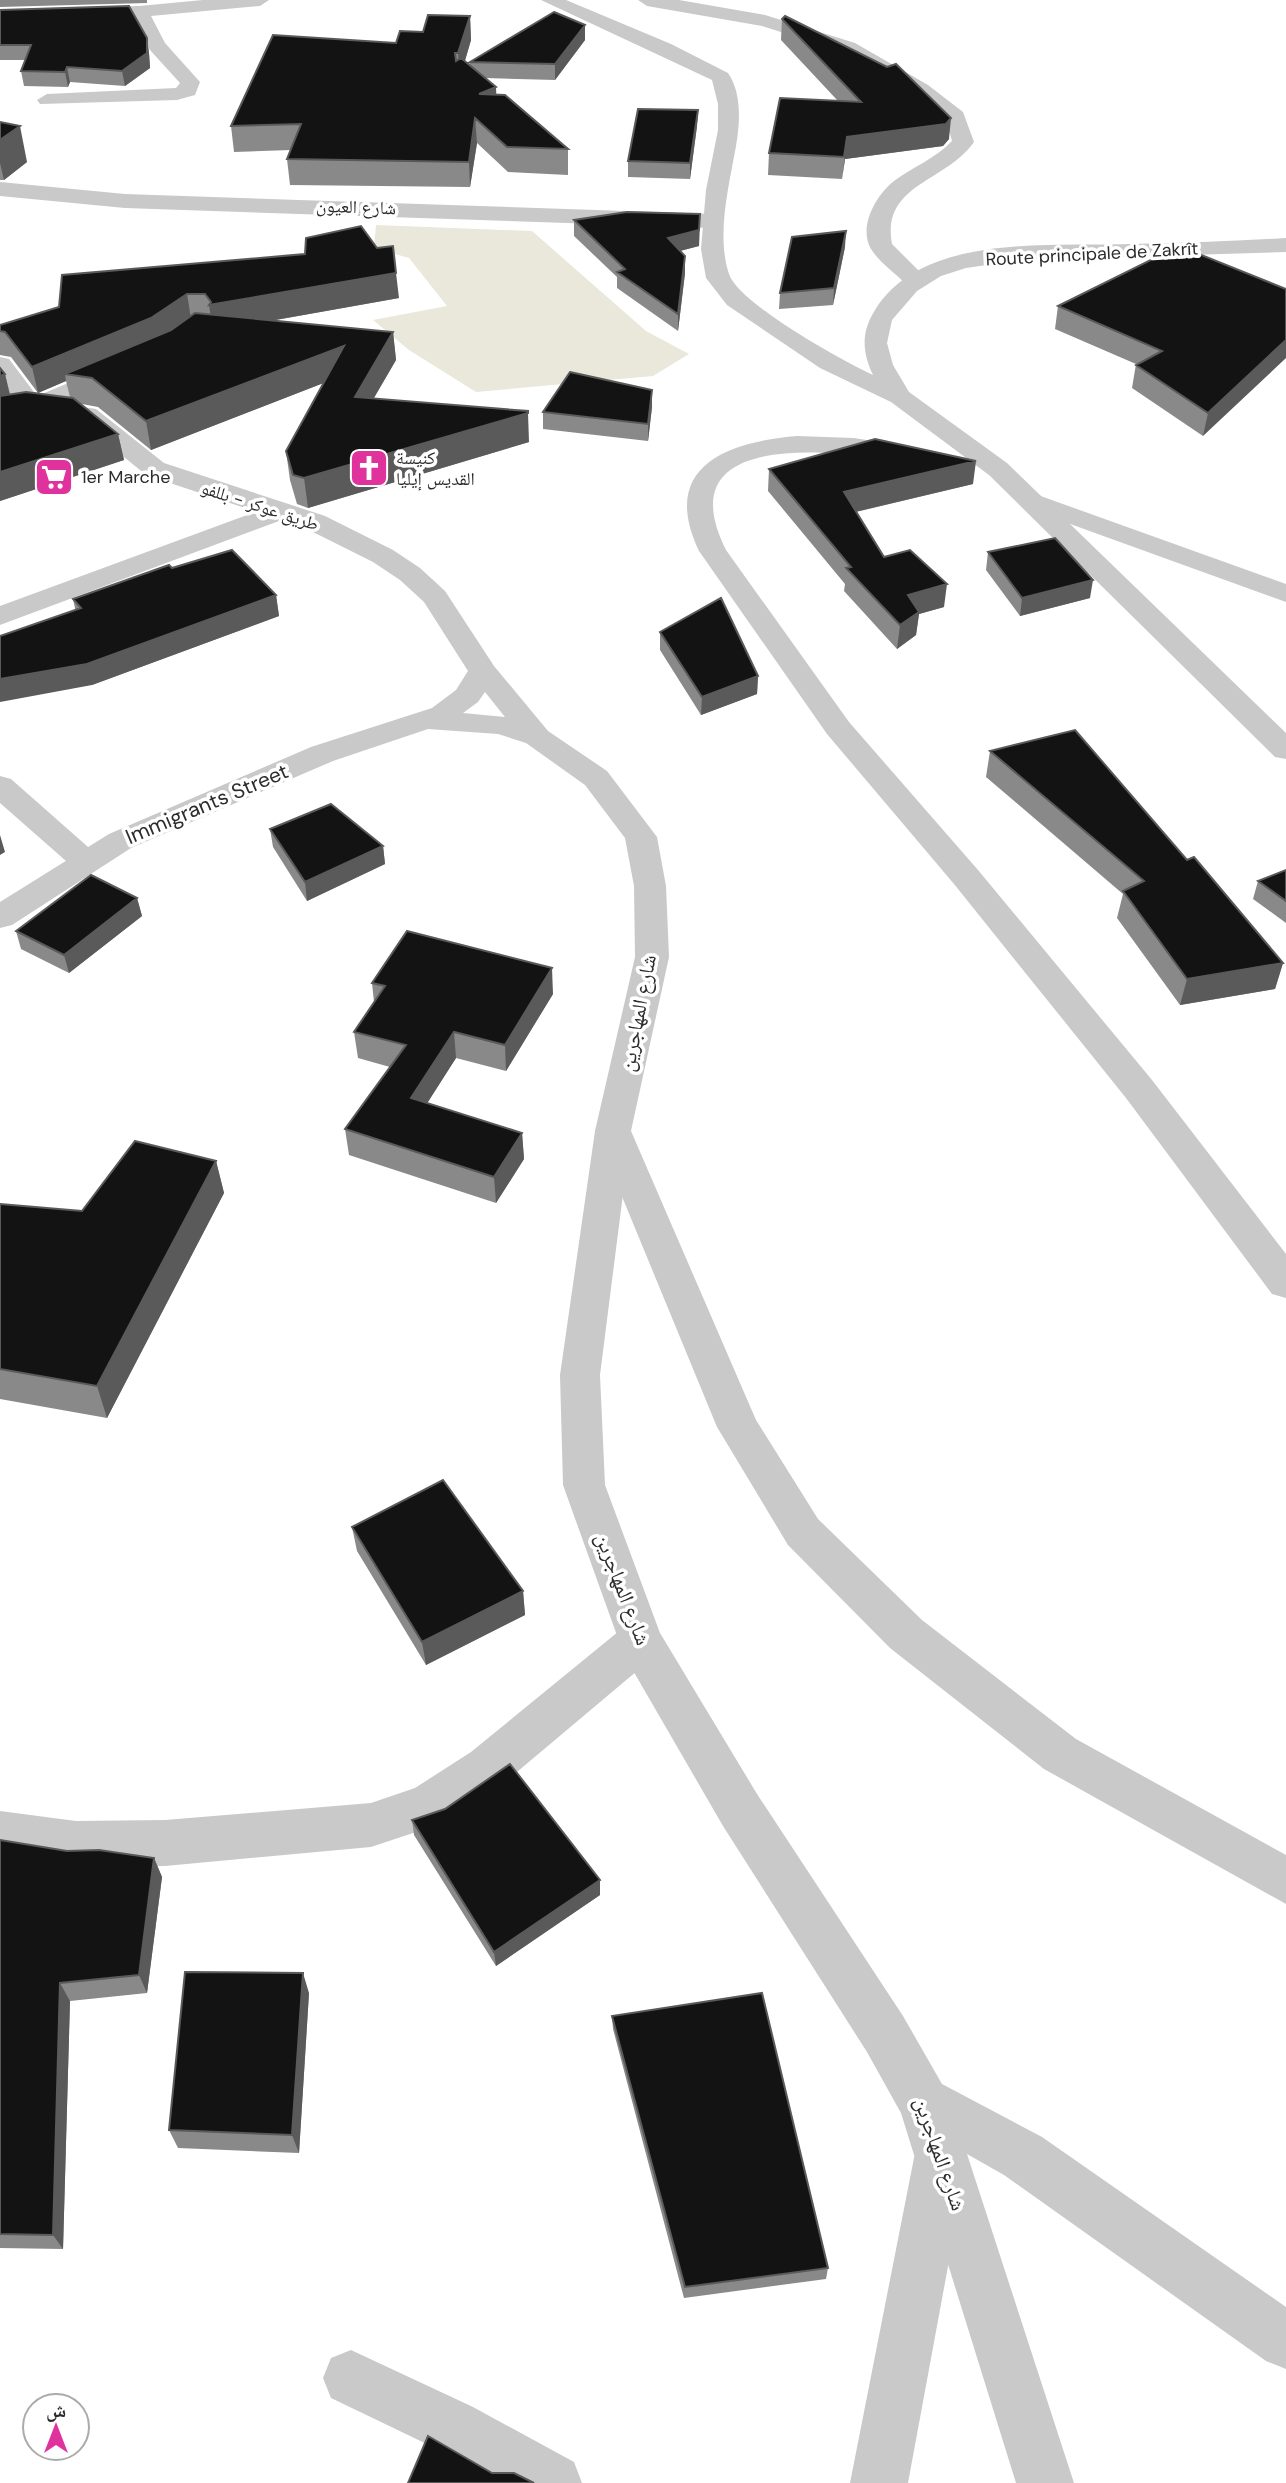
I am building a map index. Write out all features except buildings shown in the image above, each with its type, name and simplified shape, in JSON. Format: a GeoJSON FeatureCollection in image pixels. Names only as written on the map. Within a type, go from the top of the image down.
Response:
{"type":"FeatureCollection","features":[{"type":"Feature","properties":{"kind":"street"},"geometry":{"type":"LineString","coordinates":[[0,16],[139,12],[260,0]]}},
{"type":"Feature","properties":{"kind":"street"},"geometry":{"type":"LineString","coordinates":[[550,0],[664,48],[721,77],[729,104],[728,130],[713,221],[712,249],[718,278],[735,300],[758,318],[829,363],[900,397],[999,469],[1286,750]]}},
{"type":"Feature","properties":{"kind":"street"},"geometry":{"type":"LineString","coordinates":[[647,0],[765,21],[848,47],[921,89],[956,116],[963,142],[945,161],[900,187],[880,214],[878,229],[881,246],[914,279]]}},
{"type":"Feature","properties":{"kind":"street"},"geometry":{"type":"LineString","coordinates":[[47,100],[177,94],[188,90],[191,82],[157,46],[139,12]]}},
{"type":"Feature","properties":{"kind":"street","name":"شارع العيون"},"geometry":{"type":"LineString","coordinates":[[0,190],[125,201],[713,221]]}},
{"type":"Feature","properties":{"kind":"street","name":"Route principale de Zakrît"},"geometry":{"type":"LineString","coordinates":[[900,397],[877,365],[875,336],[884,313],[900,291],[914,279],[960,263],[1003,256],[1286,245]]}},
{"type":"Feature","properties":{"kind":"street"},"geometry":{"type":"LineString","coordinates":[[0,364],[32,407],[142,362]]}},
{"type":"Feature","properties":{"kind":"street","name":"طريق عوكر - بللفو"},"geometry":{"type":"LineString","coordinates":[[0,413],[32,407],[87,414],[155,469],[345,536],[410,574],[435,597],[483,671]]}},
{"type":"Feature","properties":{"kind":"street"},"geometry":{"type":"LineString","coordinates":[[999,469],[864,447],[807,443],[757,448],[732,457],[714,469],[699,501],[699,521],[713,551],[838,728],[966,877],[1139,1089],[1286,1283]]}},
{"type":"Feature","properties":{"kind":"street"},"geometry":{"type":"LineString","coordinates":[[1035,502],[1286,594]]}},
{"type":"Feature","properties":{"kind":"street"},"geometry":{"type":"LineString","coordinates":[[0,617],[277,512]]}},
{"type":"Feature","properties":{"kind":"street"},"geometry":{"type":"LineString","coordinates":[[428,720],[456,706],[467,696],[483,671]]}},
{"type":"Feature","properties":{"kind":"street","name":"شارع المهاجرين"},"geometry":{"type":"LineString","coordinates":[[483,671],[537,737]]}},
{"type":"Feature","properties":{"kind":"street","name":"شارع المهاجرين"},"geometry":{"type":"LineString","coordinates":[[428,720],[502,725],[537,737],[596,778],[641,837],[650,886],[652,957],[613,1131],[580,1375],[584,1485],[640,1641],[740,1810],[885,2034],[924,2102],[1045,2483]]}},
{"type":"Feature","properties":{"kind":"street","name":"Immigrants Street"},"geometry":{"type":"LineString","coordinates":[[0,917],[120,841],[322,754],[428,720]]}},
{"type":"Feature","properties":{"kind":"street"},"geometry":{"type":"LineString","coordinates":[[0,786],[85,861]]}},
{"type":"Feature","properties":{"kind":"street"},"geometry":{"type":"LineString","coordinates":[[613,1131],[646,1203],[692,1324],[738,1427],[803,1532],[906,1634],[1060,1754],[1286,1881]]}},
{"type":"Feature","properties":{"kind":"street"},"geometry":{"type":"LineString","coordinates":[[0,1833],[75,1844],[165,1843],[371,1825],[429,1806],[488,1767],[640,1641]]}},
{"type":"Feature","properties":{"kind":"street"},"geometry":{"type":"LineString","coordinates":[[924,2102],[1023,2156],[1286,2341]]}},
{"type":"Feature","properties":{"kind":"street"},"geometry":{"type":"LineString","coordinates":[[880,2483],[942,2154]]}},
{"type":"Feature","properties":{"kind":"street"},"geometry":{"type":"LineString","coordinates":[[351,2378],[453,2427],[552,2483]]}},
{"type":"Feature","properties":{"kind":"shaded area"},"geometry":{"type":"Polygon","coordinates":[[[376,225],[532,231],[646,331],[689,354],[653,376],[476,392],[409,350],[373,320],[447,306],[409,258],[374,248],[376,225]]]}},
{"type":"Feature","properties":{"kind":"place","name":"كنيسة القديس إيليا"},"geometry":{"type":"Point","coordinates":[369,468]}},
{"type":"Feature","properties":{"kind":"place","name":"1er Marche"},"geometry":{"type":"Point","coordinates":[54,477]}}]}
